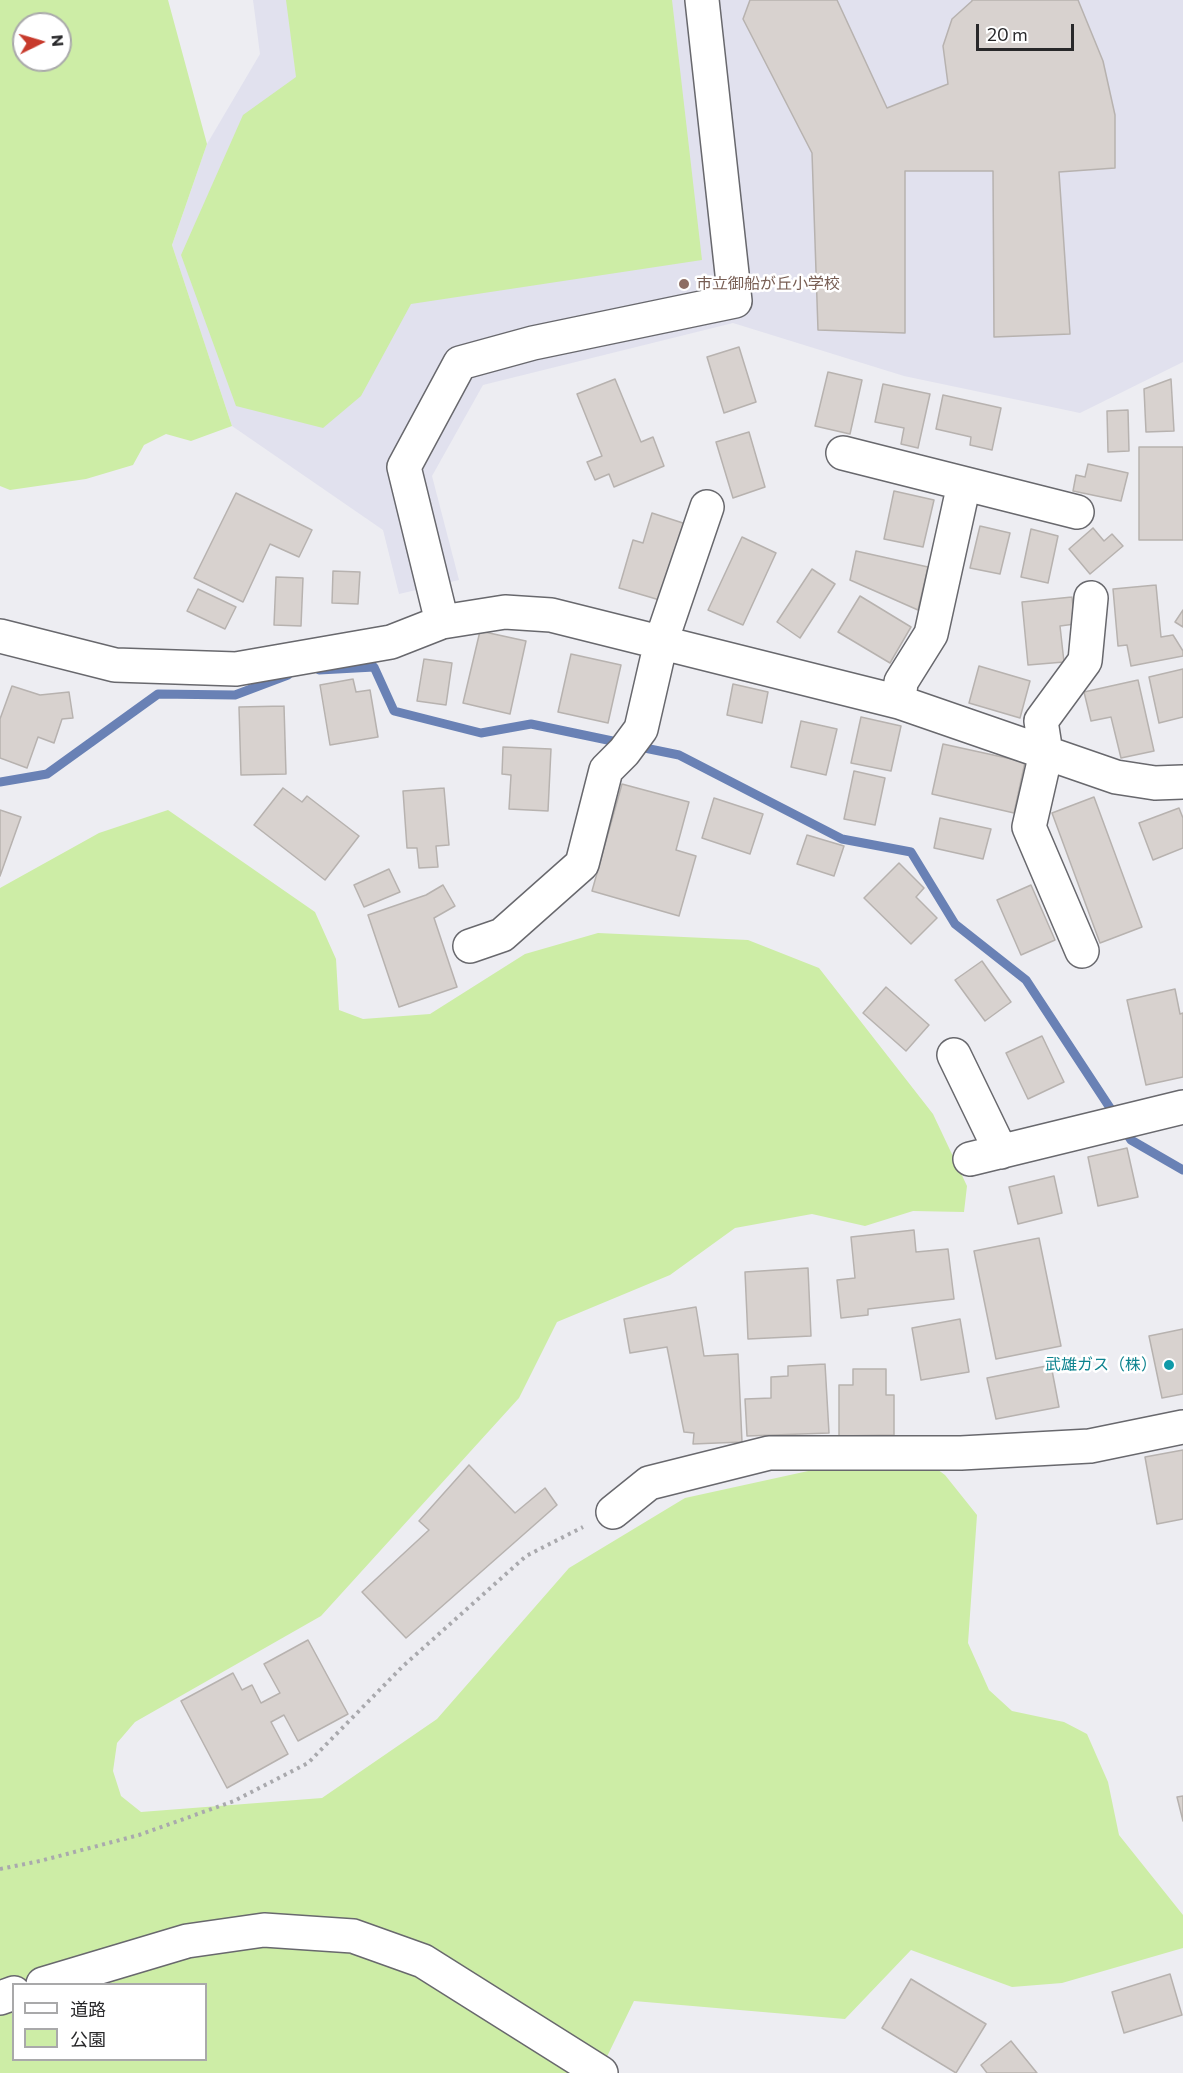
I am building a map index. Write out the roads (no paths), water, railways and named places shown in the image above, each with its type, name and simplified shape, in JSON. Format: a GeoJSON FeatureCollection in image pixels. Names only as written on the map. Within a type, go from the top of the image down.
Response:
{"type":"FeatureCollection","features":[{"type":"Feature","properties":{"kind":"street"},"geometry":{"type":"LineString","coordinates":[[442,621],[404,467],[460,363],[533,343],[735,301],[702,0]]}},
{"type":"Feature","properties":{"kind":"street"},"geometry":{"type":"LineString","coordinates":[[843,453],[1077,512]]}},
{"type":"Feature","properties":{"kind":"street"},"geometry":{"type":"LineString","coordinates":[[899,702],[901,682],[931,634],[964,484]]}},
{"type":"Feature","properties":{"kind":"street"},"geometry":{"type":"LineString","coordinates":[[470,946],[502,935],[582,864],[606,770],[633,741],[661,642],[707,507]]}},
{"type":"Feature","properties":{"kind":"street"},"geometry":{"type":"LineString","coordinates":[[1082,951],[1029,827],[1046,753],[1041,721],[1085,661],[1091,598]]}},
{"type":"Feature","properties":{"kind":"street"},"geometry":{"type":"LineString","coordinates":[[0,636],[115,665],[236,669],[391,642],[442,621],[505,612],[551,615],[899,702],[1116,777],[1155,783],[1183,782]]}},
{"type":"Feature","properties":{"kind":"street"},"geometry":{"type":"LineString","coordinates":[[954,1054],[1002,1152]]}},
{"type":"Feature","properties":{"kind":"street"},"geometry":{"type":"LineString","coordinates":[[970,1160],[1183,1107]]}},
{"type":"Feature","properties":{"kind":"street"},"geometry":{"type":"LineString","coordinates":[[613,1512],[649,1483],[769,1453],[961,1454],[1090,1446],[1183,1427]]}},
{"type":"Feature","properties":{"kind":"street"},"geometry":{"type":"LineString","coordinates":[[46,1983],[187,1941],[264,1930],[353,1936],[423,1961],[601,2073]]}},
{"type":"Feature","properties":{"kind":"waterway"},"geometry":{"type":"LineString","coordinates":[[319,670],[374,667],[394,711],[481,733],[531,724],[622,743]]}},
{"type":"Feature","properties":{"kind":"waterway"},"geometry":{"type":"LineString","coordinates":[[0,782],[47,774],[158,694],[235,695],[288,675]]}},
{"type":"Feature","properties":{"kind":"waterway"},"geometry":{"type":"LineString","coordinates":[[635,746],[679,755],[842,839],[911,852],[955,924],[1026,980],[1116,1117]]}},
{"type":"Feature","properties":{"kind":"waterway"},"geometry":{"type":"LineString","coordinates":[[1124,1129],[1131,1140],[1183,1170]]}},
{"type":"Feature","properties":{"kind":"place","name":"市立御船が丘小学校"},"geometry":{"type":"Point","coordinates":[684,284]}},
{"type":"Feature","properties":{"kind":"place","name":"武雄ガス（株）"},"geometry":{"type":"Point","coordinates":[1169,1365]}}]}
